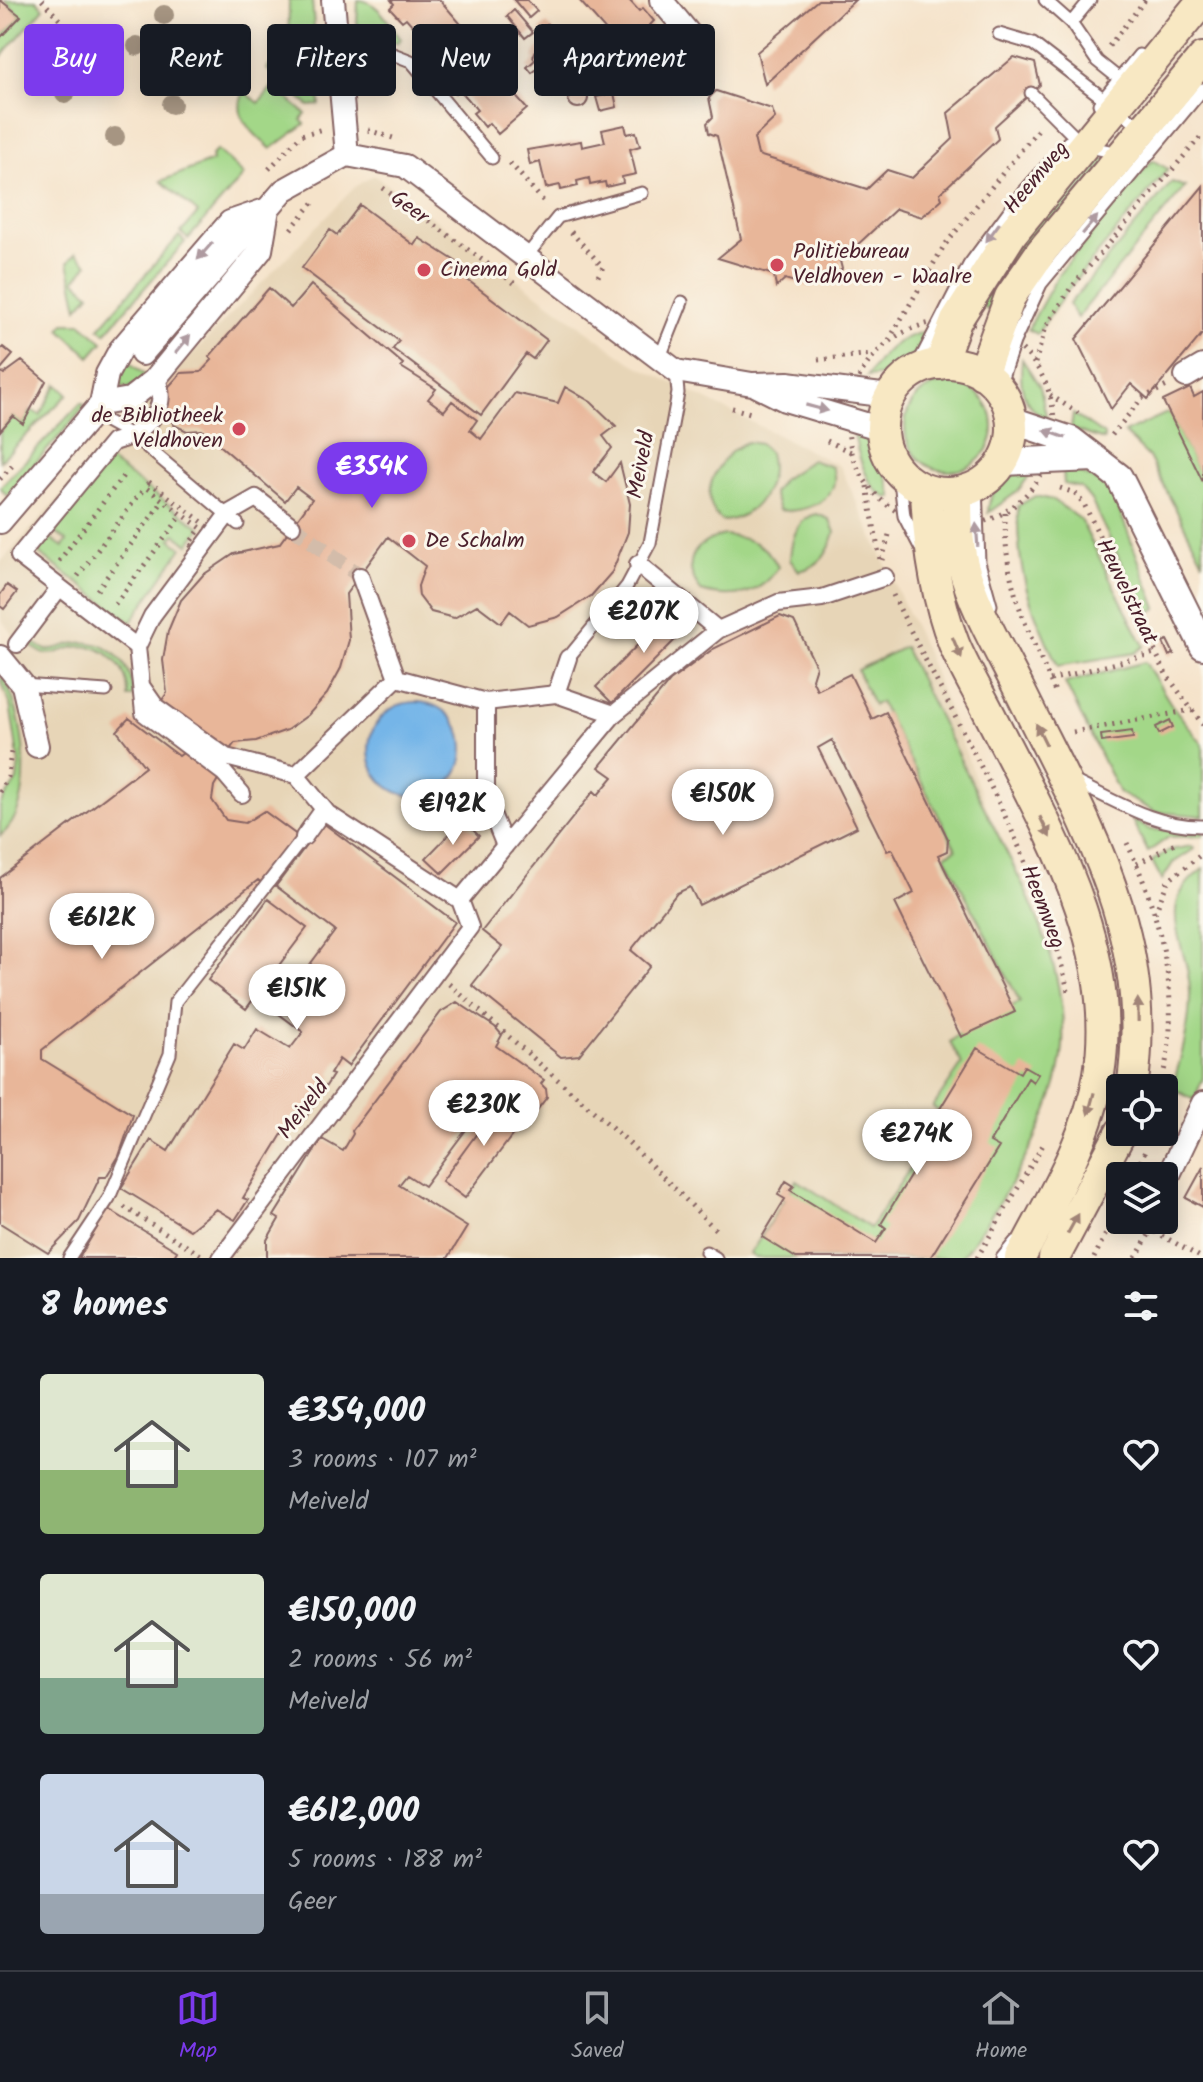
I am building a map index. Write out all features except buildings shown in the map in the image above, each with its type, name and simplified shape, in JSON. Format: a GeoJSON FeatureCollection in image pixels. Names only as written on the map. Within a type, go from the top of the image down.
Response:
{"type":"FeatureCollection","features":[{"type":"Feature","properties":{"kind":"main road","name":"Heemweg"},"geometry":{"type":"LineString","coordinates":[[927,368],[980,279],[1099,113],[1190,6]]}},
{"type":"Feature","properties":{"kind":"main road"},"geometry":{"type":"LineString","coordinates":[[990,381],[1010,297],[1041,252],[1203,58]]}},
{"type":"Feature","properties":{"kind":"main road"},"geometry":{"type":"LineString","coordinates":[[962,365],[990,381],[1011,420],[1010,446],[1002,462],[967,489],[926,490],[899,472],[884,442],[882,429],[889,396],[927,368],[962,365]]}},
{"type":"Feature","properties":{"kind":"main road"},"geometry":{"type":"LineString","coordinates":[[967,489],[963,566],[993,637],[1100,855],[1124,919],[1139,1004],[1133,1074]]}},
{"type":"Feature","properties":{"kind":"main road","name":"Heemweg"},"geometry":{"type":"LineString","coordinates":[[926,490],[933,573],[954,644],[1071,882],[1090,936],[1102,988],[1099,1076],[1083,1131],[1020,1258]]}},
{"type":"Feature","properties":{"kind":"main road"},"geometry":{"type":"LineString","coordinates":[[1054,1258],[1116,1146]]}},
{"type":"Feature","properties":{"kind":"street"},"geometry":{"type":"LineString","coordinates":[[333,0],[334,24]]}},
{"type":"Feature","properties":{"kind":"street"},"geometry":{"type":"LineString","coordinates":[[661,0],[681,24]]}},
{"type":"Feature","properties":{"kind":"street"},"geometry":{"type":"LineString","coordinates":[[142,354],[284,190],[347,155],[341,96]]}},
{"type":"Feature","properties":{"kind":"street","name":"Geer"},"geometry":{"type":"LineString","coordinates":[[347,155],[405,166],[671,373],[752,384],[788,383],[889,396]]}},
{"type":"Feature","properties":{"kind":"street"},"geometry":{"type":"LineString","coordinates":[[0,522],[97,409],[107,374],[120,350],[230,222],[268,209]]}},
{"type":"Feature","properties":{"kind":"street"},"geometry":{"type":"LineString","coordinates":[[97,409],[130,399],[154,380],[261,250],[268,209]]}},
{"type":"Feature","properties":{"kind":"street","name":"Geer"},"geometry":{"type":"LineString","coordinates":[[752,384],[785,400],[882,429]]}},
{"type":"Feature","properties":{"kind":"street"},"geometry":{"type":"LineString","coordinates":[[137,647],[19,556],[113,442],[135,437],[149,424],[161,393],[159,385]]}},
{"type":"Feature","properties":{"kind":"street","name":"Heuvelstraat"},"geometry":{"type":"LineString","coordinates":[[1011,420],[1071,440],[1119,477],[1203,646]]}},
{"type":"Feature","properties":{"kind":"street"},"geometry":{"type":"LineString","coordinates":[[1002,462],[1094,458]]}},
{"type":"Feature","properties":{"kind":"street"},"geometry":{"type":"LineString","coordinates":[[242,794],[224,773],[144,713],[137,647],[152,616],[233,519],[256,498],[292,526]]}},
{"type":"Feature","properties":{"kind":"street"},"geometry":{"type":"LineString","coordinates":[[638,564],[718,630]]}},
{"type":"Feature","properties":{"kind":"street"},"geometry":{"type":"LineString","coordinates":[[360,576],[397,678]]}},
{"type":"Feature","properties":{"kind":"street"},"geometry":{"type":"LineString","coordinates":[[142,687],[156,707],[226,757],[296,775],[324,809],[460,900],[614,714],[718,630],[778,603],[822,598],[885,577]]}},
{"type":"Feature","properties":{"kind":"street"},"geometry":{"type":"LineString","coordinates":[[37,746],[23,685],[8,650],[59,588]]}},
{"type":"Feature","properties":{"kind":"street","name":"Meiveld"},"geometry":{"type":"LineString","coordinates":[[556,694],[568,658]]}},
{"type":"Feature","properties":{"kind":"street"},"geometry":{"type":"LineString","coordinates":[[397,678],[486,702],[556,694],[614,714]]}},
{"type":"Feature","properties":{"kind":"street"},"geometry":{"type":"LineString","coordinates":[[296,775],[397,678]]}},
{"type":"Feature","properties":{"kind":"street"},"geometry":{"type":"LineString","coordinates":[[486,702],[486,799],[505,846]]}},
{"type":"Feature","properties":{"kind":"street"},"geometry":{"type":"LineString","coordinates":[[304,837],[324,809]]}},
{"type":"Feature","properties":{"kind":"street","name":"Meiveld"},"geometry":{"type":"LineString","coordinates":[[221,1258],[470,927],[460,900]]}},
{"type":"Feature","properties":{"kind":"street"},"geometry":{"type":"LineString","coordinates":[[1175,1162],[1203,1103]]}},
{"type":"Feature","properties":{"kind":"lane"},"geometry":{"type":"LineString","coordinates":[[1045,0],[1071,23],[1097,61],[1099,113]]}},
{"type":"Feature","properties":{"kind":"lane"},"geometry":{"type":"LineString","coordinates":[[1071,23],[1090,0]]}},
{"type":"Feature","properties":{"kind":"lane","name":"Heemweg"},"geometry":{"type":"LineString","coordinates":[[1186,0],[1190,6]]}},
{"type":"Feature","properties":{"kind":"lane"},"geometry":{"type":"LineString","coordinates":[[999,34],[1033,44],[1099,113],[1123,154]]}},
{"type":"Feature","properties":{"kind":"lane","name":"Heemweg"},"geometry":{"type":"LineString","coordinates":[[1099,113],[1148,45]]}},
{"type":"Feature","properties":{"kind":"lane"},"geometry":{"type":"LineString","coordinates":[[396,55],[411,61],[492,158]]}},
{"type":"Feature","properties":{"kind":"lane"},"geometry":{"type":"LineString","coordinates":[[990,381],[1014,342],[1041,284],[1203,89]]}},
{"type":"Feature","properties":{"kind":"lane"},"geometry":{"type":"LineString","coordinates":[[1031,93],[1143,129]]}},
{"type":"Feature","properties":{"kind":"lane"},"geometry":{"type":"LineString","coordinates":[[525,258],[558,217],[642,193]]}},
{"type":"Feature","properties":{"kind":"lane"},"geometry":{"type":"LineString","coordinates":[[671,373],[682,302]]}},
{"type":"Feature","properties":{"kind":"lane","name":"Meiveld"},"geometry":{"type":"LineString","coordinates":[[568,658],[627,586],[650,543],[671,373]]}},
{"type":"Feature","properties":{"kind":"lane"},"geometry":{"type":"LineString","coordinates":[[97,409],[233,519]]}},
{"type":"Feature","properties":{"kind":"lane","name":"Heemweg"},"geometry":{"type":"LineString","coordinates":[[899,472],[904,516],[933,573]]}},
{"type":"Feature","properties":{"kind":"lane"},"geometry":{"type":"LineString","coordinates":[[23,685],[106,691]]}},
{"type":"Feature","properties":{"kind":"lane"},"geometry":{"type":"LineString","coordinates":[[1060,774],[1152,819],[1179,826],[1203,826]]}},
{"type":"Feature","properties":{"kind":"lane"},"geometry":{"type":"LineString","coordinates":[[69,1258],[109,1198],[170,1054],[175,1002],[304,837]]}},
{"type":"Feature","properties":{"kind":"lane","name":"Heemweg"},"geometry":{"type":"LineString","coordinates":[[1002,1258],[1051,1199]]}},
{"type":"Feature","properties":{"kind":"path"},"geometry":{"type":"LineString","coordinates":[[42,0],[63,24]]}},
{"type":"Feature","properties":{"kind":"path"},"geometry":{"type":"LineString","coordinates":[[265,173],[301,135],[344,124],[390,135],[403,144]]}},
{"type":"Feature","properties":{"kind":"path"},"geometry":{"type":"LineString","coordinates":[[1050,395],[1035,364],[1046,327],[1070,289],[1203,134]]}},
{"type":"Feature","properties":{"kind":"path","name":"Heemweg"},"geometry":{"type":"LineString","coordinates":[[805,363],[872,354],[888,342],[944,246],[1026,146]]}},
{"type":"Feature","properties":{"kind":"path","name":"Geer"},"geometry":{"type":"LineString","coordinates":[[381,187],[527,292]]}},
{"type":"Feature","properties":{"kind":"path"},"geometry":{"type":"LineString","coordinates":[[285,236],[315,201]]}},
{"type":"Feature","properties":{"kind":"path"},"geometry":{"type":"LineString","coordinates":[[584,273],[608,291]]}},
{"type":"Feature","properties":{"kind":"path"},"geometry":{"type":"LineString","coordinates":[[671,373],[759,416]]}},
{"type":"Feature","properties":{"kind":"path"},"geometry":{"type":"LineString","coordinates":[[1112,435],[1142,398]]}},
{"type":"Feature","properties":{"kind":"path"},"geometry":{"type":"LineString","coordinates":[[819,437],[851,452],[867,486],[881,564],[896,512]]}},
{"type":"Feature","properties":{"kind":"path"},"geometry":{"type":"LineString","coordinates":[[56,566],[126,472]]}},
{"type":"Feature","properties":{"kind":"path"},"geometry":{"type":"LineString","coordinates":[[149,482],[209,527],[194,548],[189,544],[201,528],[163,501],[145,487],[149,482]]}},
{"type":"Feature","properties":{"kind":"path"},"geometry":{"type":"LineString","coordinates":[[1035,484],[1045,486]]}},
{"type":"Feature","properties":{"kind":"path"},"geometry":{"type":"LineString","coordinates":[[75,580],[145,487]]}},
{"type":"Feature","properties":{"kind":"path","name":"Heuvelstraat"},"geometry":{"type":"LineString","coordinates":[[1054,487],[1075,493],[1084,504],[1155,653],[1203,725]]}},
{"type":"Feature","properties":{"kind":"path"},"geometry":{"type":"LineString","coordinates":[[93,594],[163,501]]}},
{"type":"Feature","properties":{"kind":"path"},"geometry":{"type":"LineString","coordinates":[[1005,513],[1005,556],[1020,617],[1062,706]]}},
{"type":"Feature","properties":{"kind":"path"},"geometry":{"type":"LineString","coordinates":[[112,608],[182,515]]}},
{"type":"Feature","properties":{"kind":"path","name":"Heemweg"},"geometry":{"type":"LineString","coordinates":[[885,577],[1031,873],[1056,934],[1071,1005]]}},
{"type":"Feature","properties":{"kind":"path"},"geometry":{"type":"LineString","coordinates":[[1050,680],[1155,653]]}},
{"type":"Feature","properties":{"kind":"path"},"geometry":{"type":"LineString","coordinates":[[1073,732],[1192,710]]}},
{"type":"Feature","properties":{"kind":"path"},"geometry":{"type":"LineString","coordinates":[[1067,719],[1079,744]]}},
{"type":"Feature","properties":{"kind":"path"},"geometry":{"type":"LineString","coordinates":[[0,792],[12,761],[10,743]]}},
{"type":"Feature","properties":{"kind":"path"},"geometry":{"type":"LineString","coordinates":[[1137,864],[1181,841]]}},
{"type":"Feature","properties":{"kind":"path"},"geometry":{"type":"LineString","coordinates":[[1155,914],[1168,881],[1203,853]]}},
{"type":"Feature","properties":{"kind":"path"},"geometry":{"type":"LineString","coordinates":[[436,973],[624,1138],[717,1231]]}},
{"type":"Feature","properties":{"kind":"path"},"geometry":{"type":"LineString","coordinates":[[977,1258],[1046,1141]]}},
{"type":"Feature","properties":{"kind":"path"},"geometry":{"type":"LineString","coordinates":[[109,1198],[206,1258]]}},
{"type":"Feature","properties":{"kind":"path"},"geometry":{"type":"LineString","coordinates":[[1094,1258],[1106,1234]]}},
{"type":"Feature","properties":{"kind":"path"},"geometry":{"type":"LineString","coordinates":[[1136,1258],[1149,1234]]}},
{"type":"Feature","properties":{"kind":"path"},"geometry":{"type":"LineString","coordinates":[[1161,1234],[1202,1258]]}},
{"type":"Feature","properties":{"kind":"shaded area"},"geometry":{"type":"Polygon","coordinates":[[[374,175],[630,362],[840,466],[925,650],[1042,948],[956,1258],[0,1258],[0,810],[14,794],[16,723],[0,690],[0,675],[20,645],[0,618],[0,563],[138,410],[356,186],[374,175]]]}},
{"type":"Feature","properties":{"kind":"green space"},"geometry":{"type":"Polygon","coordinates":[[[4,0],[36,0],[44,8],[30,24],[24,24],[24,31],[0,58],[0,38],[21,16],[4,0]]]}},
{"type":"Feature","properties":{"kind":"green space"},"geometry":{"type":"Polygon","coordinates":[[[289,0],[312,0],[314,24],[289,24],[289,0]]]}},
{"type":"Feature","properties":{"kind":"green space"},"geometry":{"type":"Polygon","coordinates":[[[358,0],[372,4],[390,24],[358,24],[358,0]]]}},
{"type":"Feature","properties":{"kind":"green space"},"geometry":{"type":"Polygon","coordinates":[[[267,93],[267,96],[285,96],[306,114],[301,120],[305,124],[271,149],[246,124],[240,110],[243,96],[249,96],[259,103],[267,93]]]}},
{"type":"Feature","properties":{"kind":"green space"},"geometry":{"type":"Polygon","coordinates":[[[298,96],[319,96],[320,105],[309,106],[298,96]]]}},
{"type":"Feature","properties":{"kind":"green space"},"geometry":{"type":"Polygon","coordinates":[[[217,150],[244,175],[188,239],[181,233],[198,213],[161,181],[212,161],[211,156],[217,150]]]}},
{"type":"Feature","properties":{"kind":"green space"},"geometry":{"type":"Polygon","coordinates":[[[1089,157],[1108,159],[995,311],[976,306],[984,286],[1089,157]]]}},
{"type":"Feature","properties":{"kind":"green space"},"geometry":{"type":"Polygon","coordinates":[[[1152,160],[1168,169],[1070,287],[1037,334],[1028,329],[1058,275],[1152,160]]]}},
{"type":"Feature","properties":{"kind":"green space"},"geometry":{"type":"Polygon","coordinates":[[[1172,182],[1185,187],[1077,318],[1069,304],[1172,182]]]}},
{"type":"Feature","properties":{"kind":"green space"},"geometry":{"type":"Polygon","coordinates":[[[179,236],[185,242],[105,333],[99,328],[179,236]]]}},
{"type":"Feature","properties":{"kind":"green space"},"geometry":{"type":"Polygon","coordinates":[[[76,253],[88,264],[75,280],[90,294],[78,308],[68,262],[76,253]]]}},
{"type":"Feature","properties":{"kind":"green space"},"geometry":{"type":"Polygon","coordinates":[[[65,323],[81,323],[103,342],[90,357],[60,329],[65,323]]]}},
{"type":"Feature","properties":{"kind":"green space"},"geometry":{"type":"Polygon","coordinates":[[[924,332],[917,351],[904,365],[887,374],[867,377],[891,348],[905,338],[924,332]]]}},
{"type":"Feature","properties":{"kind":"green space"},"geometry":{"type":"Polygon","coordinates":[[[122,356],[148,378],[129,388],[117,385],[122,356]]]}},
{"type":"Feature","properties":{"kind":"green space"},"geometry":{"type":"Polygon","coordinates":[[[1022,359],[1040,387],[1047,420],[1032,408],[1024,394],[1022,359]]]}},
{"type":"Feature","properties":{"kind":"green space"},"geometry":{"type":"Polygon","coordinates":[[[949,383],[974,390],[986,402],[993,427],[986,452],[974,464],[949,471],[924,464],[912,452],[905,427],[912,402],[924,390],[949,383]]]}},
{"type":"Feature","properties":{"kind":"green space"},"geometry":{"type":"Polygon","coordinates":[[[57,384],[68,394],[0,461],[0,431],[13,416],[23,424],[31,410],[40,415],[57,384]]]}},
{"type":"Feature","properties":{"kind":"green space"},"geometry":{"type":"Polygon","coordinates":[[[81,403],[84,404],[83,409],[7,496],[0,487],[81,403]]]}},
{"type":"Feature","properties":{"kind":"green space"},"geometry":{"type":"Polygon","coordinates":[[[1169,412],[1203,481],[1203,562],[1149,457],[1124,433],[1169,412]]]}},
{"type":"Feature","properties":{"kind":"green space"},"geometry":{"type":"Polygon","coordinates":[[[1073,414],[1104,435],[1104,440],[1071,429],[1073,414]]]}},
{"type":"Feature","properties":{"kind":"green space"},"geometry":{"type":"Polygon","coordinates":[[[853,427],[878,448],[893,498],[884,496],[870,481],[860,459],[853,427]]]}},
{"type":"Feature","properties":{"kind":"green space"},"geometry":{"type":"Polygon","coordinates":[[[747,442],[760,444],[769,453],[771,465],[767,488],[745,514],[722,521],[710,500],[710,488],[728,456],[747,442]]]}},
{"type":"Feature","properties":{"kind":"green space"},"geometry":{"type":"Polygon","coordinates":[[[107,459],[201,528],[189,544],[176,534],[171,539],[182,548],[131,622],[37,552],[49,537],[63,547],[67,541],[53,531],[107,459]]]}},
{"type":"Feature","properties":{"kind":"green space"},"geometry":{"type":"Polygon","coordinates":[[[811,460],[832,467],[834,478],[827,496],[810,507],[779,510],[773,493],[782,480],[811,460]]]}},
{"type":"Feature","properties":{"kind":"green space"},"geometry":{"type":"Polygon","coordinates":[[[1036,467],[1017,492],[988,513],[993,493],[1003,480],[1036,467]]]}},
{"type":"Feature","properties":{"kind":"green space"},"geometry":{"type":"Polygon","coordinates":[[[1063,469],[1092,479],[1115,499],[1157,608],[1146,615],[1091,500],[1081,488],[1064,484],[1063,469]]]}},
{"type":"Feature","properties":{"kind":"green space"},"geometry":{"type":"Polygon","coordinates":[[[1035,496],[1053,500],[1080,519],[1144,646],[1135,653],[1058,666],[1033,607],[1019,551],[1018,506],[1035,496]]]}},
{"type":"Feature","properties":{"kind":"green space"},"geometry":{"type":"Polygon","coordinates":[[[817,514],[829,519],[835,532],[833,540],[818,562],[799,571],[790,560],[793,539],[804,520],[817,514]]]}},
{"type":"Feature","properties":{"kind":"green space"},"geometry":{"type":"Polygon","coordinates":[[[724,535],[749,540],[768,553],[778,567],[771,577],[754,590],[734,595],[701,591],[691,572],[693,556],[704,543],[724,535]]]}},
{"type":"Feature","properties":{"kind":"green space"},"geometry":{"type":"Polygon","coordinates":[[[27,639],[46,650],[73,644],[100,645],[124,665],[133,697],[128,697],[120,667],[106,653],[75,647],[44,654],[24,642],[27,639]]]}},
{"type":"Feature","properties":{"kind":"green space"},"geometry":{"type":"Polygon","coordinates":[[[904,647],[1040,924],[1058,984],[1062,1014],[1063,1046],[1059,1072],[1040,1129],[1026,1157],[961,1258],[755,1258],[750,1254],[797,1180],[870,1228],[945,1116],[933,1107],[962,1064],[950,1042],[960,1033],[1020,1002],[945,855],[956,849],[880,702],[873,705],[857,670],[904,647]]]}},
{"type":"Feature","properties":{"kind":"green space"},"geometry":{"type":"Polygon","coordinates":[[[1145,662],[1171,704],[1203,745],[1203,816],[1155,812],[1119,793],[1065,683],[1145,662]]]}},
{"type":"Feature","properties":{"kind":"green space"},"geometry":{"type":"Polygon","coordinates":[[[3,676],[22,735],[24,782],[20,804],[12,822],[0,836],[0,805],[17,780],[19,763],[10,704],[1,680],[3,676]]]}},
{"type":"Feature","properties":{"kind":"green space"},"geometry":{"type":"Polygon","coordinates":[[[1132,820],[1151,830],[1203,830],[1203,836],[1169,837],[1148,852],[1132,820]]]}},
{"type":"Feature","properties":{"kind":"green space"},"geometry":{"type":"Polygon","coordinates":[[[1192,846],[1194,849],[1173,863],[1162,880],[1152,861],[1170,850],[1192,846]]]}},
{"type":"Feature","properties":{"kind":"green space"},"geometry":{"type":"Polygon","coordinates":[[[1203,869],[1203,1078],[1194,1100],[1178,1091],[1176,1074],[1190,1007],[1189,977],[1176,913],[1187,883],[1203,869]]]}},
{"type":"Feature","properties":{"kind":"water"},"geometry":{"type":"Polygon","coordinates":[[[416,702],[434,705],[449,716],[460,731],[463,749],[460,767],[449,782],[434,793],[416,796],[398,793],[383,782],[372,767],[369,749],[372,731],[383,716],[398,705],[416,702]]]}},
{"type":"Feature","properties":{"kind":"tunnel"},"geometry":{"type":"LineString","coordinates":[[292,526],[360,576]]}},
{"type":"Feature","properties":{"kind":"place","name":"Politiebureau Veldhoven - Waalre"},"geometry":{"type":"Point","coordinates":[777,265]}},
{"type":"Feature","properties":{"kind":"place","name":"Cinema Gold"},"geometry":{"type":"Point","coordinates":[424,270]}},
{"type":"Feature","properties":{"kind":"place","name":"de Bibliotheek Veldhoven"},"geometry":{"type":"Point","coordinates":[239,429]}},
{"type":"Feature","properties":{"kind":"place","name":"De Schalm"},"geometry":{"type":"Point","coordinates":[409,541]}}]}
